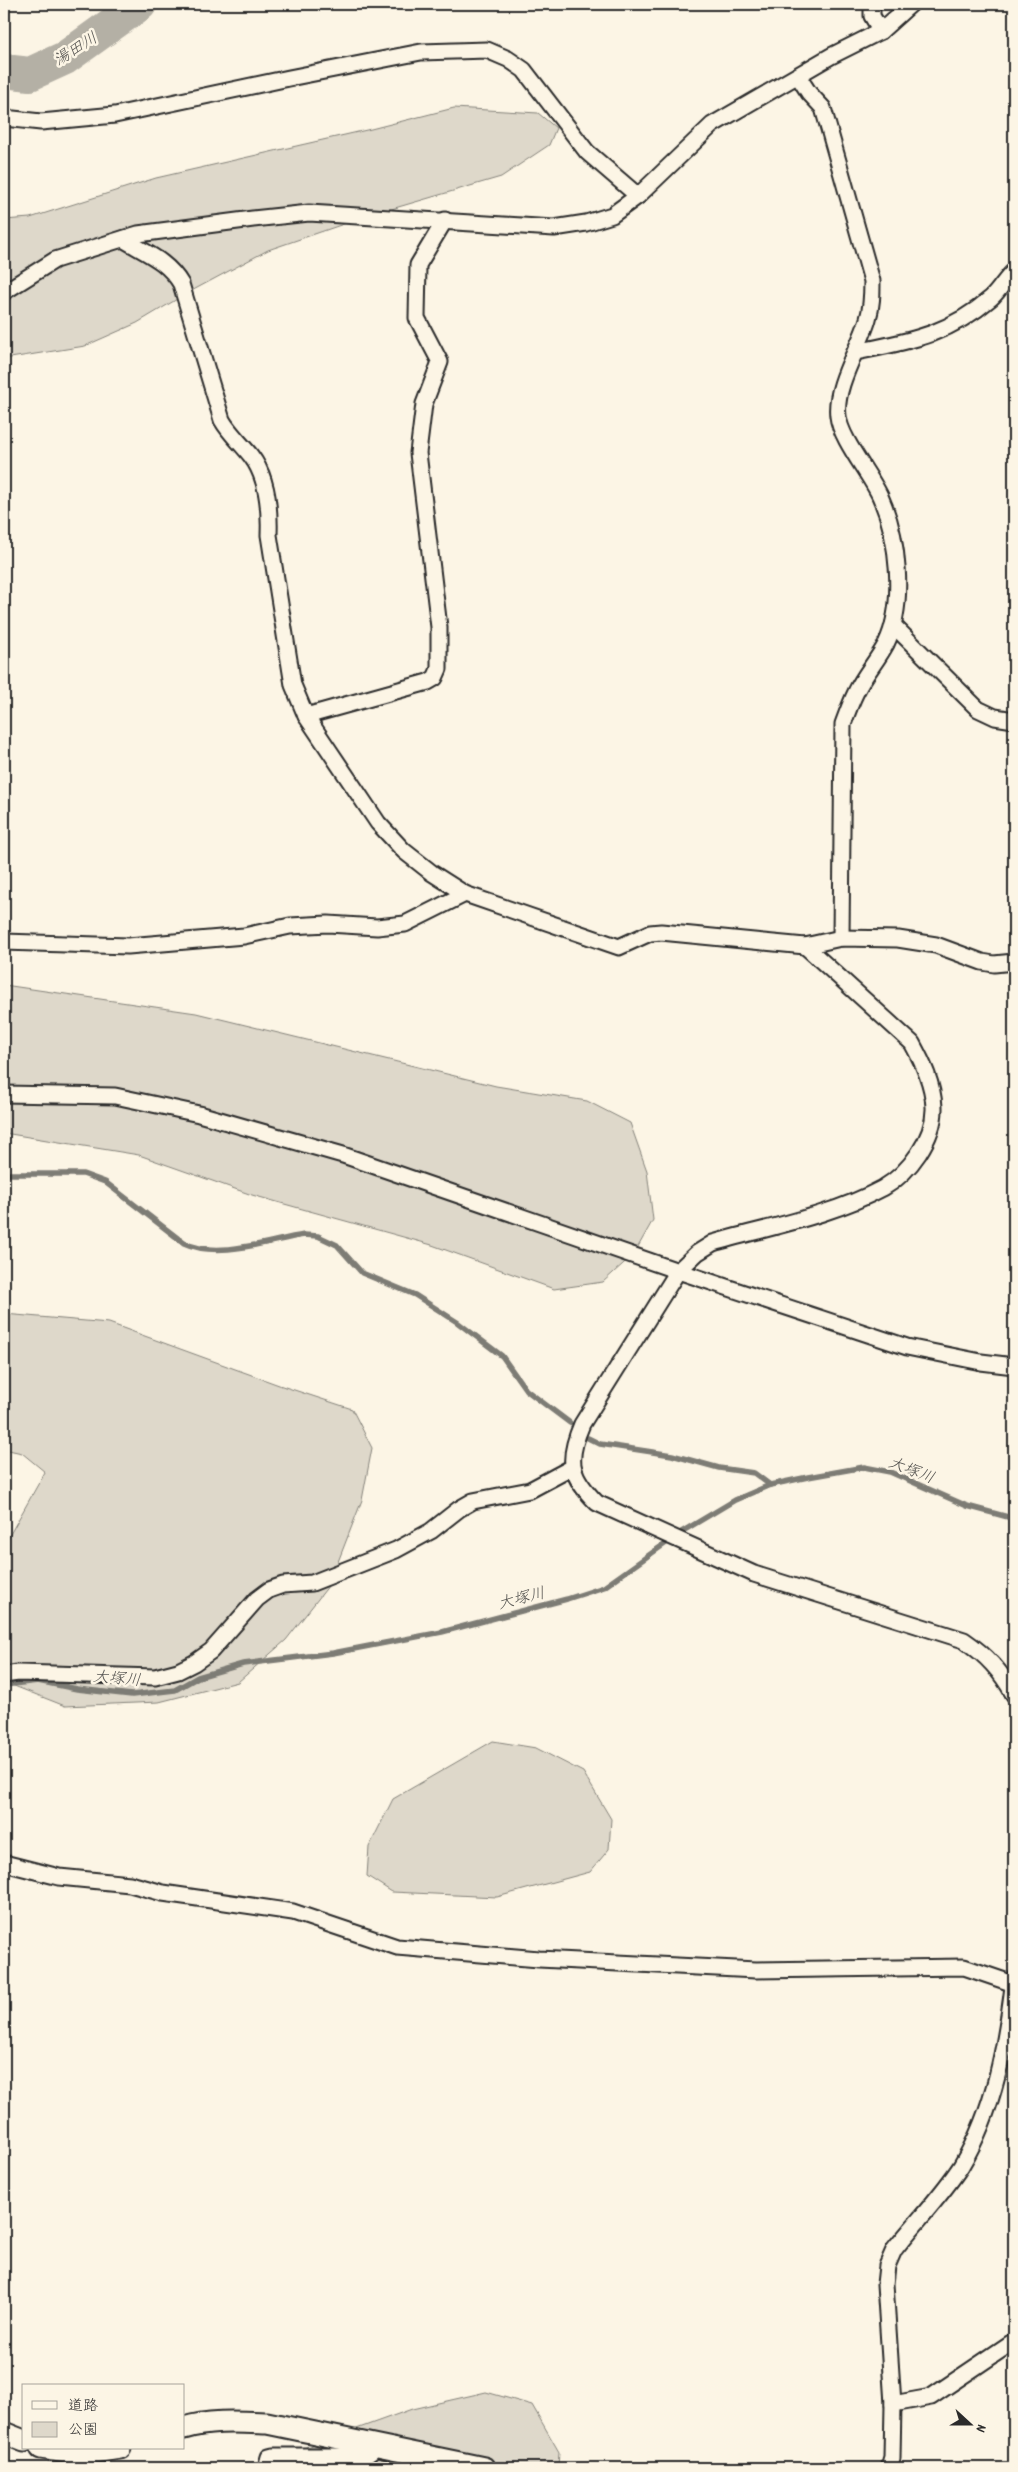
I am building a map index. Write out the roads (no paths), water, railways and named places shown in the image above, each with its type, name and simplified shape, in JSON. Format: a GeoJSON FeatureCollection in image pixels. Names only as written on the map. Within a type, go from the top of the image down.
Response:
{"type":"FeatureCollection","features":[{"type":"Feature","properties":{"kind":"street"},"geometry":{"type":"LineString","coordinates":[[872,4],[872,16],[880,31]]}},
{"type":"Feature","properties":{"kind":"street"},"geometry":{"type":"LineString","coordinates":[[4,292],[56,260],[138,234],[309,213],[554,228],[586,223],[612,215],[638,196],[712,125],[831,56],[880,31],[911,4]]}},
{"type":"Feature","properties":{"kind":"street"},"geometry":{"type":"LineString","coordinates":[[4,118],[41,122],[115,115],[421,52],[487,50],[508,58],[524,70],[587,152],[638,196]]}},
{"type":"Feature","properties":{"kind":"street"},"geometry":{"type":"LineString","coordinates":[[798,76],[809,93],[823,108],[872,281],[872,300],[868,319],[840,395],[838,416],[845,434],[879,494],[891,524],[898,571],[893,625],[886,644],[856,692],[843,724],[841,938]]}},
{"type":"Feature","properties":{"kind":"street"},"geometry":{"type":"LineString","coordinates":[[306,716],[428,682],[435,678],[439,669],[439,627],[418,453],[424,404],[440,362],[417,318],[418,265],[445,220]]}},
{"type":"Feature","properties":{"kind":"street"},"geometry":{"type":"LineString","coordinates":[[123,239],[166,263],[181,284],[222,420],[228,432],[257,465],[270,511],[269,535],[293,684],[306,716],[378,823],[404,851],[432,874],[465,894],[619,947],[650,933],[662,932],[805,946],[841,938],[898,939],[936,945],[982,962],[994,964],[1014,962]]}},
{"type":"Feature","properties":{"kind":"street"},"geometry":{"type":"LineString","coordinates":[[856,352],[913,340],[949,328],[992,297],[1014,271]]}},
{"type":"Feature","properties":{"kind":"street"},"geometry":{"type":"LineString","coordinates":[[893,625],[978,709],[995,716],[1014,720]]}},
{"type":"Feature","properties":{"kind":"street"},"geometry":{"type":"LineString","coordinates":[[4,942],[128,946],[244,936],[290,926],[328,924],[377,927],[405,924],[465,894]]}},
{"type":"Feature","properties":{"kind":"street"},"geometry":{"type":"LineString","coordinates":[[805,946],[912,1043],[923,1063],[931,1088],[934,1109],[927,1139],[911,1165],[884,1187],[839,1207],[713,1243],[697,1253],[678,1271],[582,1424],[573,1445],[573,1466],[580,1486],[598,1503],[754,1574],[964,1640],[985,1654],[1002,1674],[1014,1695]]}},
{"type":"Feature","properties":{"kind":"street"},"geometry":{"type":"LineString","coordinates":[[4,1094],[115,1096],[199,1114],[343,1155],[678,1271],[907,1347],[981,1362],[1014,1366]]}},
{"type":"Feature","properties":{"kind":"street"},"geometry":{"type":"LineString","coordinates":[[4,1675],[18,1673],[155,1678],[178,1671],[194,1664],[211,1651],[257,1599],[269,1590],[283,1585],[312,1582],[396,1550],[431,1531],[459,1509],[473,1501],[530,1490],[573,1466]]}},
{"type":"Feature","properties":{"kind":"street"},"geometry":{"type":"LineString","coordinates":[[4,1863],[59,1877],[130,1884],[163,1893],[293,1912],[397,1947],[539,1959],[756,1970],[964,1967],[1014,1984]]}},
{"type":"Feature","properties":{"kind":"street"},"geometry":{"type":"LineString","coordinates":[[890,2468],[892,2458],[893,2404],[885,2284],[887,2266],[894,2250],[960,2167],[979,2132],[995,2090],[1014,1979]]}},
{"type":"Feature","properties":{"kind":"street"},"geometry":{"type":"LineString","coordinates":[[893,2404],[931,2397],[1014,2341]]}},
{"type":"Feature","properties":{"kind":"street"},"geometry":{"type":"LineString","coordinates":[[185,2428],[235,2422],[267,2424],[374,2444],[484,2468]]}},
{"type":"Feature","properties":{"kind":"street"},"geometry":{"type":"LineString","coordinates":[[4,2433],[22,2440]]}},
{"type":"Feature","properties":{"kind":"street"},"geometry":{"type":"LineString","coordinates":[[266,2468],[270,2457],[273,2456],[365,2456],[371,2452],[374,2444]]}},
{"type":"Feature","properties":{"kind":"street"},"geometry":{"type":"LineString","coordinates":[[54,2450],[80,2454],[107,2450]]}},
{"type":"Feature","properties":{"kind":"waterway","name":"湯田川"},"geometry":{"type":"LineString","coordinates":[[4,71],[30,74],[65,58],[140,4]]}},
{"type":"Feature","properties":{"kind":"waterway"},"geometry":{"type":"LineString","coordinates":[[4,1174],[83,1174],[105,1182],[184,1243],[197,1247],[227,1249],[304,1235],[318,1236],[337,1245],[362,1273],[415,1295],[457,1322],[502,1356],[526,1390],[570,1423]]}},
{"type":"Feature","properties":{"kind":"waterway"},"geometry":{"type":"LineString","coordinates":[[588,1438],[600,1444],[672,1455],[719,1468],[754,1473],[770,1485]]}},
{"type":"Feature","properties":{"kind":"waterway","name":"大塚川"},"geometry":{"type":"LineString","coordinates":[[4,1685],[38,1681],[77,1689],[132,1695],[175,1690],[198,1677],[243,1664],[333,1653],[442,1632],[567,1599],[604,1587],[683,1531],[735,1500],[770,1485],[864,1467],[890,1472],[967,1506],[1008,1517],[1014,1516]]}}]}
